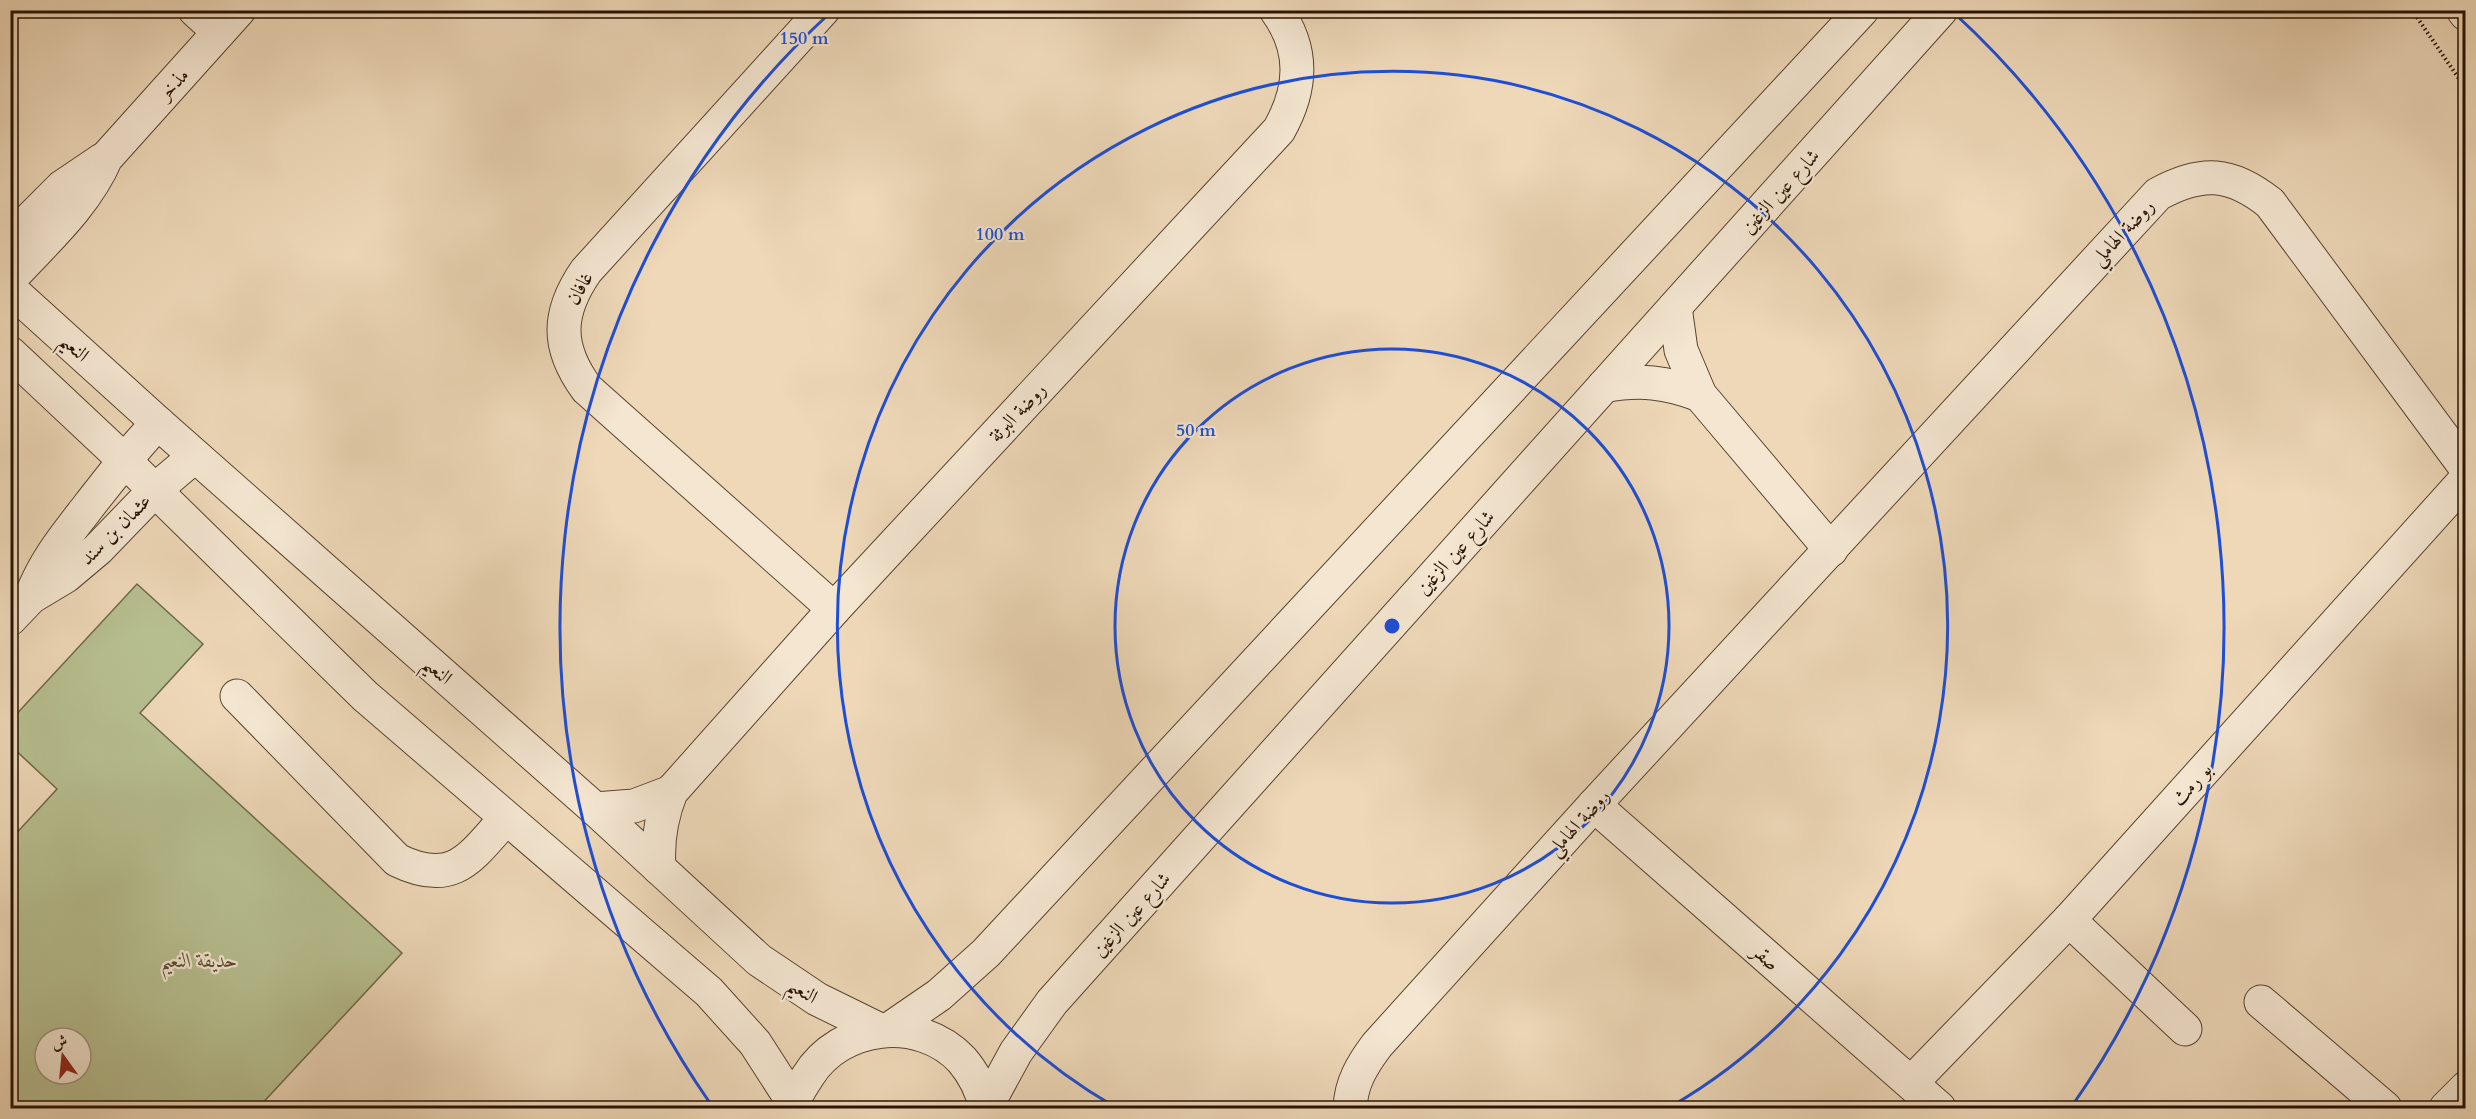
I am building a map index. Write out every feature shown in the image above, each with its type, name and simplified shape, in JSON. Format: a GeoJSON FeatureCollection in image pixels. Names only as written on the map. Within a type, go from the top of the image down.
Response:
{"type":"FeatureCollection","features":[{"type":"Feature","properties":{"kind":"street"},"geometry":{"type":"LineString","coordinates":[[195,10],[229,21]]}},
{"type":"Feature","properties":{"kind":"street","name":"غافان"},"geometry":{"type":"LineString","coordinates":[[823,10],[586,271],[568,302],[564,321],[564,339],[568,357],[586,389],[834,609]]}},
{"type":"Feature","properties":{"kind":"street","name":"روضة البرثة"},"geometry":{"type":"LineString","coordinates":[[659,868],[660,829],[672,792],[834,609],[1279,130],[1291,108],[1297,84],[1297,58],[1290,33],[1275,10]]}},
{"type":"Feature","properties":{"kind":"street","name":"شارع عين الزغين"},"geometry":{"type":"LineString","coordinates":[[986,1108],[1016,1052],[1052,1002],[1941,10]]}},
{"type":"Feature","properties":{"kind":"street"},"geometry":{"type":"LineString","coordinates":[[884,1030],[939,995],[986,953],[1850,16]]}},
{"type":"Feature","properties":{"kind":"street","name":"مذخر"},"geometry":{"type":"LineString","coordinates":[[10,279],[81,201],[100,174],[106,158],[229,21]]}},
{"type":"Feature","properties":{"kind":"street","name":"مذخر"},"geometry":{"type":"LineString","coordinates":[[10,239],[62,187],[90,166],[106,158]]}},
{"type":"Feature","properties":{"kind":"street","name":"روضة الهاملي"},"geometry":{"type":"LineString","coordinates":[[1350,1108],[1351,1095],[1360,1068],[1377,1045],[1594,805],[1831,550],[2141,210],[2165,190],[2180,182],[2204,177],[2228,179],[2251,188],[2270,203],[2466,468]]}},
{"type":"Feature","properties":{"kind":"street","name":"النعيم"},"geometry":{"type":"LineString","coordinates":[[10,289],[195,456],[595,809],[759,960],[817,999],[884,1030]]}},
{"type":"Feature","properties":{"kind":"street"},"geometry":{"type":"LineString","coordinates":[[1675,306],[1681,350],[1700,395],[1831,550]]}},
{"type":"Feature","properties":{"kind":"street"},"geometry":{"type":"LineString","coordinates":[[10,353],[124,460],[365,696],[709,992],[755,1043],[793,1105]]}},
{"type":"Feature","properties":{"kind":"street"},"geometry":{"type":"LineString","coordinates":[[1604,386],[1630,381],[1657,381],[1700,395]]}},
{"type":"Feature","properties":{"kind":"street","name":"عثمان بن سند"},"geometry":{"type":"LineString","coordinates":[[21,608],[60,542],[124,460],[158,423]]}},
{"type":"Feature","properties":{"kind":"street","name":"عثمان بن سند"},"geometry":{"type":"LineString","coordinates":[[21,608],[82,563],[155,490],[195,456]]}},
{"type":"Feature","properties":{"kind":"street","name":"بو رمث"},"geometry":{"type":"LineString","coordinates":[[1911,1083],[2069,920],[2466,479]]}},
{"type":"Feature","properties":{"kind":"street"},"geometry":{"type":"LineString","coordinates":[[237,696],[397,860],[414,868],[434,871],[453,868],[470,859],[506,818]]}},
{"type":"Feature","properties":{"kind":"street","name":"روضة البرثة"},"geometry":{"type":"LineString","coordinates":[[595,809],[634,806],[672,792]]}},
{"type":"Feature","properties":{"kind":"street","name":"صقر"},"geometry":{"type":"LineString","coordinates":[[1594,805],[1939,1108]]}},
{"type":"Feature","properties":{"kind":"street"},"geometry":{"type":"LineString","coordinates":[[2069,920],[2185,1029]]}},
{"type":"Feature","properties":{"kind":"street"},"geometry":{"type":"LineString","coordinates":[[2261,1002],[2385,1108]]}},
{"type":"Feature","properties":{"kind":"street"},"geometry":{"type":"LineString","coordinates":[[793,1105],[812,1068],[826,1054],[842,1042],[860,1034],[884,1030],[915,1032],[940,1043],[961,1059],[977,1081],[986,1108]]}},
{"type":"Feature","properties":{"kind":"street"},"geometry":{"type":"LineString","coordinates":[[2446,1108],[2466,1088]]}},
{"type":"Feature","properties":{"kind":"path"},"geometry":{"type":"LineString","coordinates":[[2412,10],[2466,89]]}},
{"type":"Feature","properties":{"kind":"green space","name":"حديقة النعيم"},"geometry":{"type":"Polygon","coordinates":[[[137,584],[203,644],[140,713],[402,953],[258,1108],[11,1108],[11,839],[57,789],[11,746],[11,720],[137,584]]]}}]}
